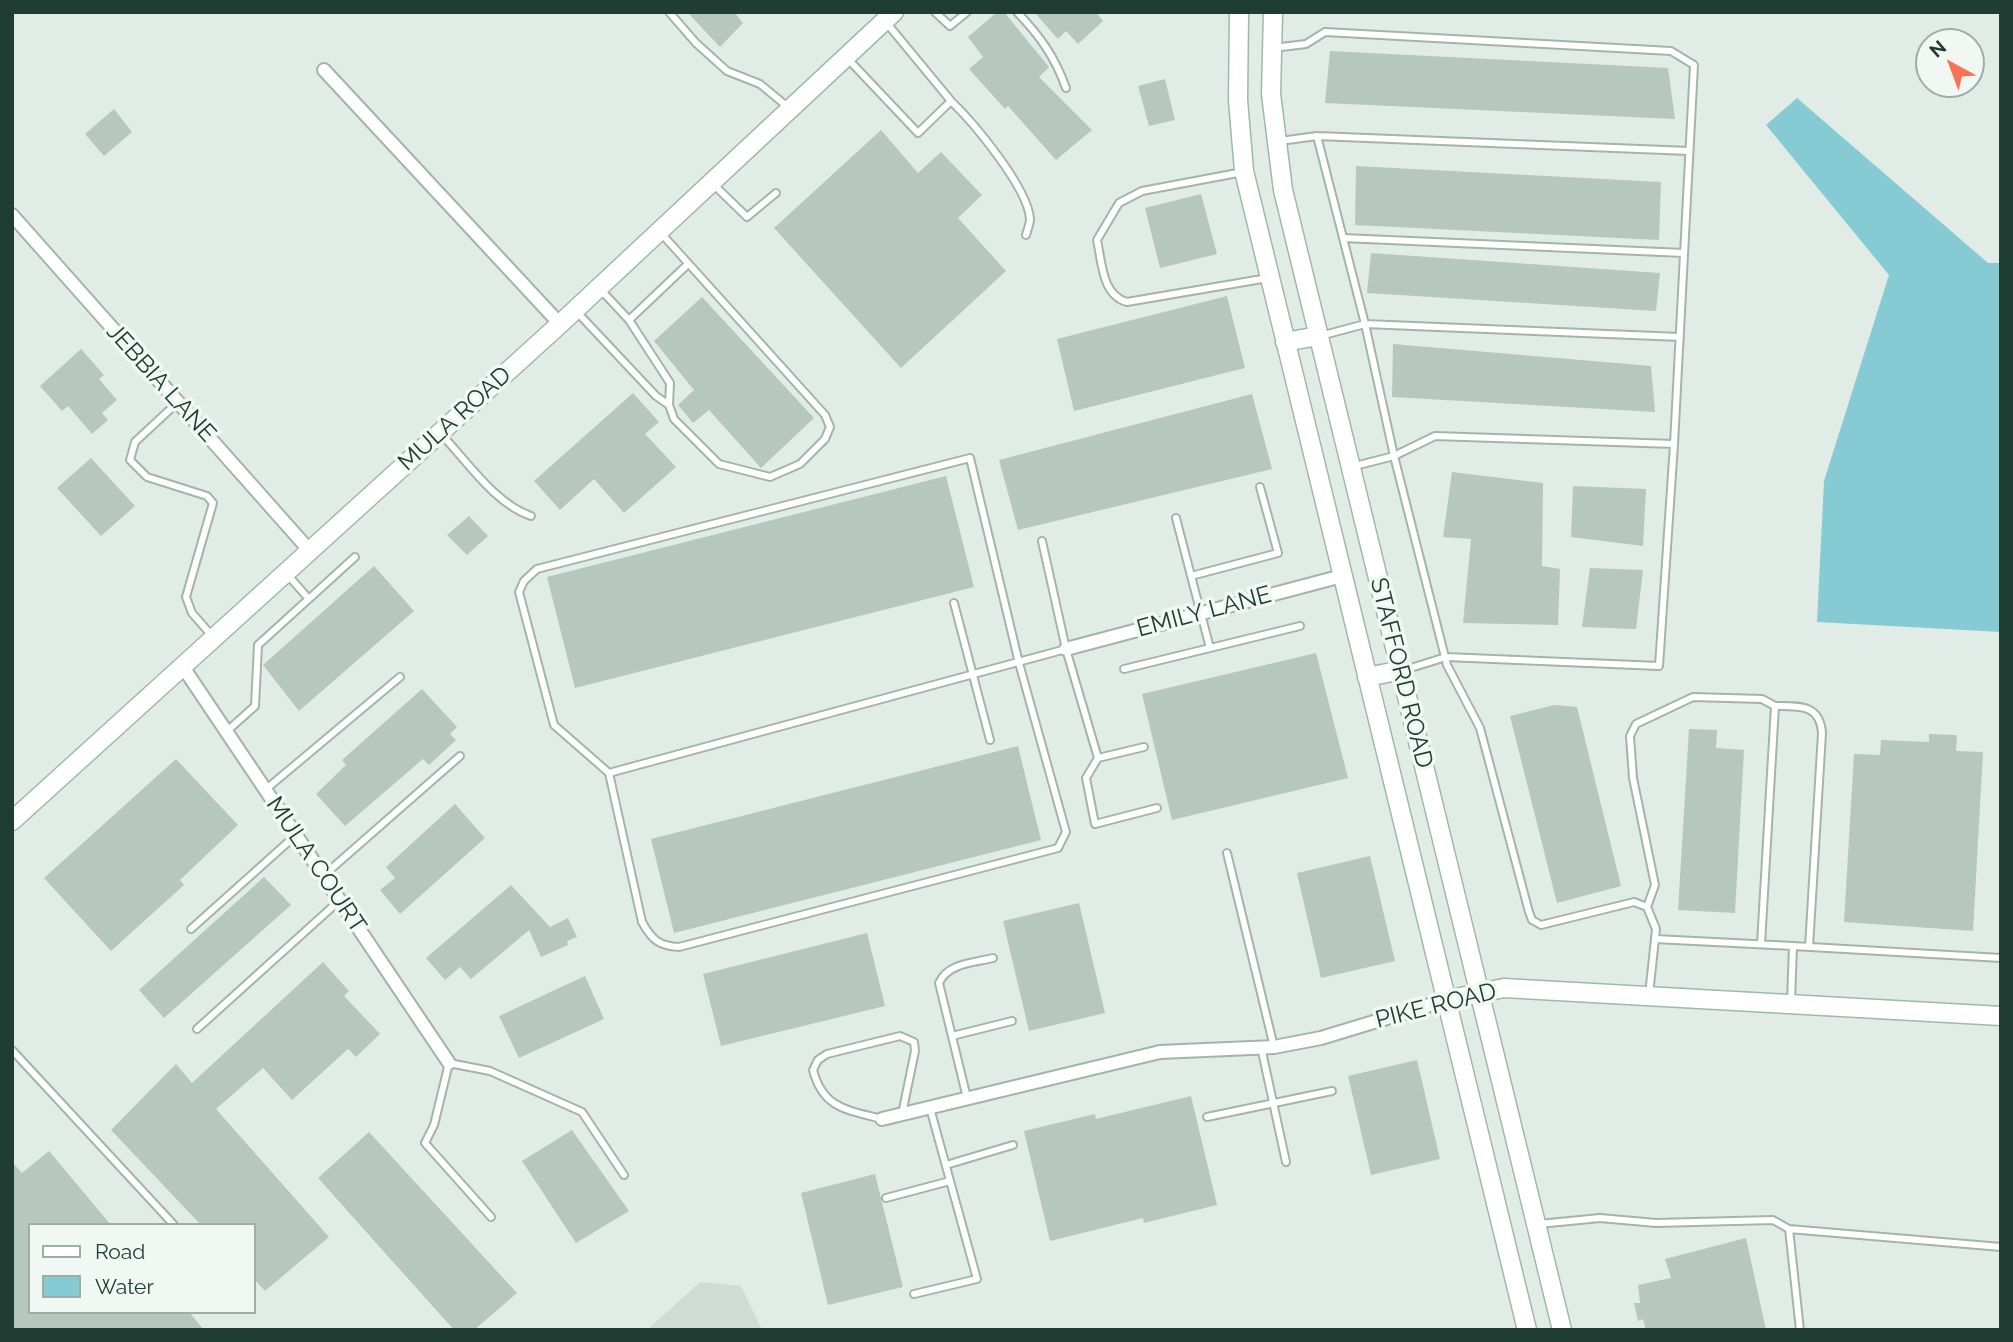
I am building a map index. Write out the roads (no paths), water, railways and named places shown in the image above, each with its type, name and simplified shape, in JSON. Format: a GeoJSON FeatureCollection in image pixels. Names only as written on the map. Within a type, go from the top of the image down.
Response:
{"type":"FeatureCollection","features":[{"type":"Feature","properties":{"kind":"main road","name":"STAFFORD ROAD"},"geometry":{"type":"LineString","coordinates":[[1239,12],[1237,90],[1244,171],[1527,1330]]}},
{"type":"Feature","properties":{"kind":"main road","name":"STAFFORD ROAD"},"geometry":{"type":"LineString","coordinates":[[1273,12],[1271,49],[1275,142],[1283,190],[1562,1330]]}},
{"type":"Feature","properties":{"kind":"main road","name":"MULA ROAD"},"geometry":{"type":"LineString","coordinates":[[12,821],[559,324],[890,16]]}},
{"type":"Feature","properties":{"kind":"main road"},"geometry":{"type":"LineString","coordinates":[[1285,342],[1318,336]]}},
{"type":"Feature","properties":{"kind":"main road"},"geometry":{"type":"LineString","coordinates":[[1367,677],[1402,670]]}},
{"type":"Feature","properties":{"kind":"main road","name":"PIKE ROAD"},"geometry":{"type":"LineString","coordinates":[[1446,1000],[1504,988],[2001,1016]]}},
{"type":"Feature","properties":{"kind":"street"},"geometry":{"type":"LineString","coordinates":[[324,70],[559,324]]}},
{"type":"Feature","properties":{"kind":"street","name":"JEBBIA LANE"},"geometry":{"type":"LineString","coordinates":[[12,215],[310,551]]}},
{"type":"Feature","properties":{"kind":"street","name":"EMILY LANE"},"geometry":{"type":"LineString","coordinates":[[1066,649],[1342,576]]}},
{"type":"Feature","properties":{"kind":"street","name":"MULA COURT"},"geometry":{"type":"LineString","coordinates":[[183,667],[449,1062]]}},
{"type":"Feature","properties":{"kind":"street","name":"PIKE ROAD"},"geometry":{"type":"LineString","coordinates":[[882,1119],[1160,1052],[1274,1047],[1321,1038],[1446,1000]]}},
{"type":"Feature","properties":{"kind":"lane"},"geometry":{"type":"LineString","coordinates":[[668,12],[696,43],[727,71],[760,84],[790,109]]}},
{"type":"Feature","properties":{"kind":"lane"},"geometry":{"type":"LineString","coordinates":[[935,12],[950,26],[967,12]]}},
{"type":"Feature","properties":{"kind":"lane"},"geometry":{"type":"LineString","coordinates":[[1017,12],[1041,37],[1057,62],[1066,88]]}},
{"type":"Feature","properties":{"kind":"lane"},"geometry":{"type":"LineString","coordinates":[[890,16],[951,101],[971,121],[1021,194],[1030,220],[1026,235]]}},
{"type":"Feature","properties":{"kind":"lane"},"geometry":{"type":"LineString","coordinates":[[1271,49],[1306,44],[1325,32],[1671,51],[1694,65],[1659,666],[1446,657],[1402,670]]}},
{"type":"Feature","properties":{"kind":"lane"},"geometry":{"type":"LineString","coordinates":[[846,57],[918,132],[951,101]]}},
{"type":"Feature","properties":{"kind":"lane"},"geometry":{"type":"LineString","coordinates":[[1275,142],[1317,136],[1689,151]]}},
{"type":"Feature","properties":{"kind":"lane"},"geometry":{"type":"LineString","coordinates":[[1317,136],[1450,674],[1480,728],[1511,852],[1532,920],[1541,925],[1634,902],[1647,907],[1654,920],[1655,939],[1649,996]]}},
{"type":"Feature","properties":{"kind":"lane"},"geometry":{"type":"LineString","coordinates":[[1244,171],[1143,191],[1119,203],[1097,240],[1108,287],[1117,299],[1127,302],[1270,278]]}},
{"type":"Feature","properties":{"kind":"lane"},"geometry":{"type":"LineString","coordinates":[[711,183],[747,217],[776,193]]}},
{"type":"Feature","properties":{"kind":"lane"},"geometry":{"type":"LineString","coordinates":[[599,287],[629,320],[670,383],[669,405],[674,419],[719,464],[770,477],[800,464],[825,439],[830,427],[825,415],[659,231]]}},
{"type":"Feature","properties":{"kind":"lane"},"geometry":{"type":"LineString","coordinates":[[1343,238],[1684,253]]}},
{"type":"Feature","properties":{"kind":"lane"},"geometry":{"type":"LineString","coordinates":[[629,320],[688,264]]}},
{"type":"Feature","properties":{"kind":"lane"},"geometry":{"type":"LineString","coordinates":[[574,310],[656,396],[669,405]]}},
{"type":"Feature","properties":{"kind":"lane"},"geometry":{"type":"LineString","coordinates":[[1318,336],[1365,324],[1679,337]]}},
{"type":"Feature","properties":{"kind":"lane"},"geometry":{"type":"LineString","coordinates":[[178,402],[135,442],[130,460],[147,477],[207,496],[212,503],[186,597],[192,613],[214,639]]}},
{"type":"Feature","properties":{"kind":"lane"},"geometry":{"type":"LineString","coordinates":[[440,432],[504,500],[517,512],[531,516]]}},
{"type":"Feature","properties":{"kind":"lane"},"geometry":{"type":"LineString","coordinates":[[1349,468],[1394,456],[1435,436],[1674,444]]}},
{"type":"Feature","properties":{"kind":"lane"},"geometry":{"type":"LineString","coordinates":[[970,458],[1019,663],[1066,832],[1058,848],[679,947],[662,946],[651,938],[642,922],[609,773],[554,725],[519,592],[524,581],[537,569],[970,458]]}},
{"type":"Feature","properties":{"kind":"lane"},"geometry":{"type":"LineString","coordinates":[[1191,576],[1278,553],[1260,487]]}},
{"type":"Feature","properties":{"kind":"lane"},"geometry":{"type":"LineString","coordinates":[[1176,518],[1210,648]]}},
{"type":"Feature","properties":{"kind":"lane"},"geometry":{"type":"LineString","coordinates":[[1042,541],[1066,649],[1098,758]]}},
{"type":"Feature","properties":{"kind":"lane"},"geometry":{"type":"LineString","coordinates":[[226,732],[255,706],[258,645],[355,557]]}},
{"type":"Feature","properties":{"kind":"lane"},"geometry":{"type":"LineString","coordinates":[[286,573],[308,598]]}},
{"type":"Feature","properties":{"kind":"lane"},"geometry":{"type":"LineString","coordinates":[[954,603],[990,740]]}},
{"type":"Feature","properties":{"kind":"lane"},"geometry":{"type":"LineString","coordinates":[[1124,669],[1300,626]]}},
{"type":"Feature","properties":{"kind":"lane"},"geometry":{"type":"LineString","coordinates":[[609,773],[972,672],[1019,663],[1066,649]]}},
{"type":"Feature","properties":{"kind":"lane"},"geometry":{"type":"LineString","coordinates":[[265,790],[400,677]]}},
{"type":"Feature","properties":{"kind":"lane"},"geometry":{"type":"LineString","coordinates":[[1647,907],[1655,885],[1633,778],[1630,736],[1636,724],[1693,697],[1762,699],[1775,706],[1809,708],[1821,724],[1809,947]]}},
{"type":"Feature","properties":{"kind":"lane"},"geometry":{"type":"LineString","coordinates":[[1761,944],[1775,706]]}},
{"type":"Feature","properties":{"kind":"lane"},"geometry":{"type":"LineString","coordinates":[[1144,747],[1098,758],[1086,778],[1095,824],[1157,808]]}},
{"type":"Feature","properties":{"kind":"lane"},"geometry":{"type":"LineString","coordinates":[[323,876],[460,756]]}},
{"type":"Feature","properties":{"kind":"lane"},"geometry":{"type":"LineString","coordinates":[[191,929],[296,835]]}},
{"type":"Feature","properties":{"kind":"lane"},"geometry":{"type":"LineString","coordinates":[[1227,853],[1274,1047]]}},
{"type":"Feature","properties":{"kind":"lane"},"geometry":{"type":"LineString","coordinates":[[197,1029],[340,900]]}},
{"type":"Feature","properties":{"kind":"lane"},"geometry":{"type":"LineString","coordinates":[[1655,939],[2001,958]]}},
{"type":"Feature","properties":{"kind":"lane"},"geometry":{"type":"LineString","coordinates":[[1791,1004],[1793,946]]}},
{"type":"Feature","properties":{"kind":"lane"},"geometry":{"type":"LineString","coordinates":[[967,1098],[939,984],[944,973],[953,967],[993,958]]}},
{"type":"Feature","properties":{"kind":"lane"},"geometry":{"type":"LineString","coordinates":[[952,1036],[1012,1021]]}},
{"type":"Feature","properties":{"kind":"lane"},"geometry":{"type":"LineString","coordinates":[[882,1119],[842,1109],[823,1096],[813,1070],[818,1060],[827,1054],[900,1036],[908,1038],[914,1042],[915,1051],[902,1115]]}},
{"type":"Feature","properties":{"kind":"lane"},"geometry":{"type":"LineString","coordinates":[[1261,1047],[1286,1161]]}},
{"type":"Feature","properties":{"kind":"lane"},"geometry":{"type":"LineString","coordinates":[[12,1050],[172,1223]]}},
{"type":"Feature","properties":{"kind":"lane"},"geometry":{"type":"LineString","coordinates":[[491,1217],[425,1143],[433,1125],[449,1062],[490,1070],[582,1112],[624,1175]]}},
{"type":"Feature","properties":{"kind":"lane"},"geometry":{"type":"LineString","coordinates":[[1207,1117],[1332,1091]]}},
{"type":"Feature","properties":{"kind":"lane"},"geometry":{"type":"LineString","coordinates":[[914,1294],[977,1279],[930,1108]]}},
{"type":"Feature","properties":{"kind":"lane"},"geometry":{"type":"LineString","coordinates":[[946,1165],[1013,1145]]}},
{"type":"Feature","properties":{"kind":"lane"},"geometry":{"type":"LineString","coordinates":[[886,1198],[950,1181]]}},
{"type":"Feature","properties":{"kind":"lane"},"geometry":{"type":"LineString","coordinates":[[1536,1224],[1600,1218],[1656,1223],[1773,1220],[1789,1229],[2001,1247]]}},
{"type":"Feature","properties":{"kind":"lane"},"geometry":{"type":"LineString","coordinates":[[1789,1229],[1800,1330]]}},
{"type":"Feature","properties":{"kind":"water"},"geometry":{"type":"Polygon","coordinates":[[[1797,98],[1988,263],[2001,263],[2001,632],[1817,622],[1824,481],[1889,275],[1766,125],[1797,98]]]}}]}
